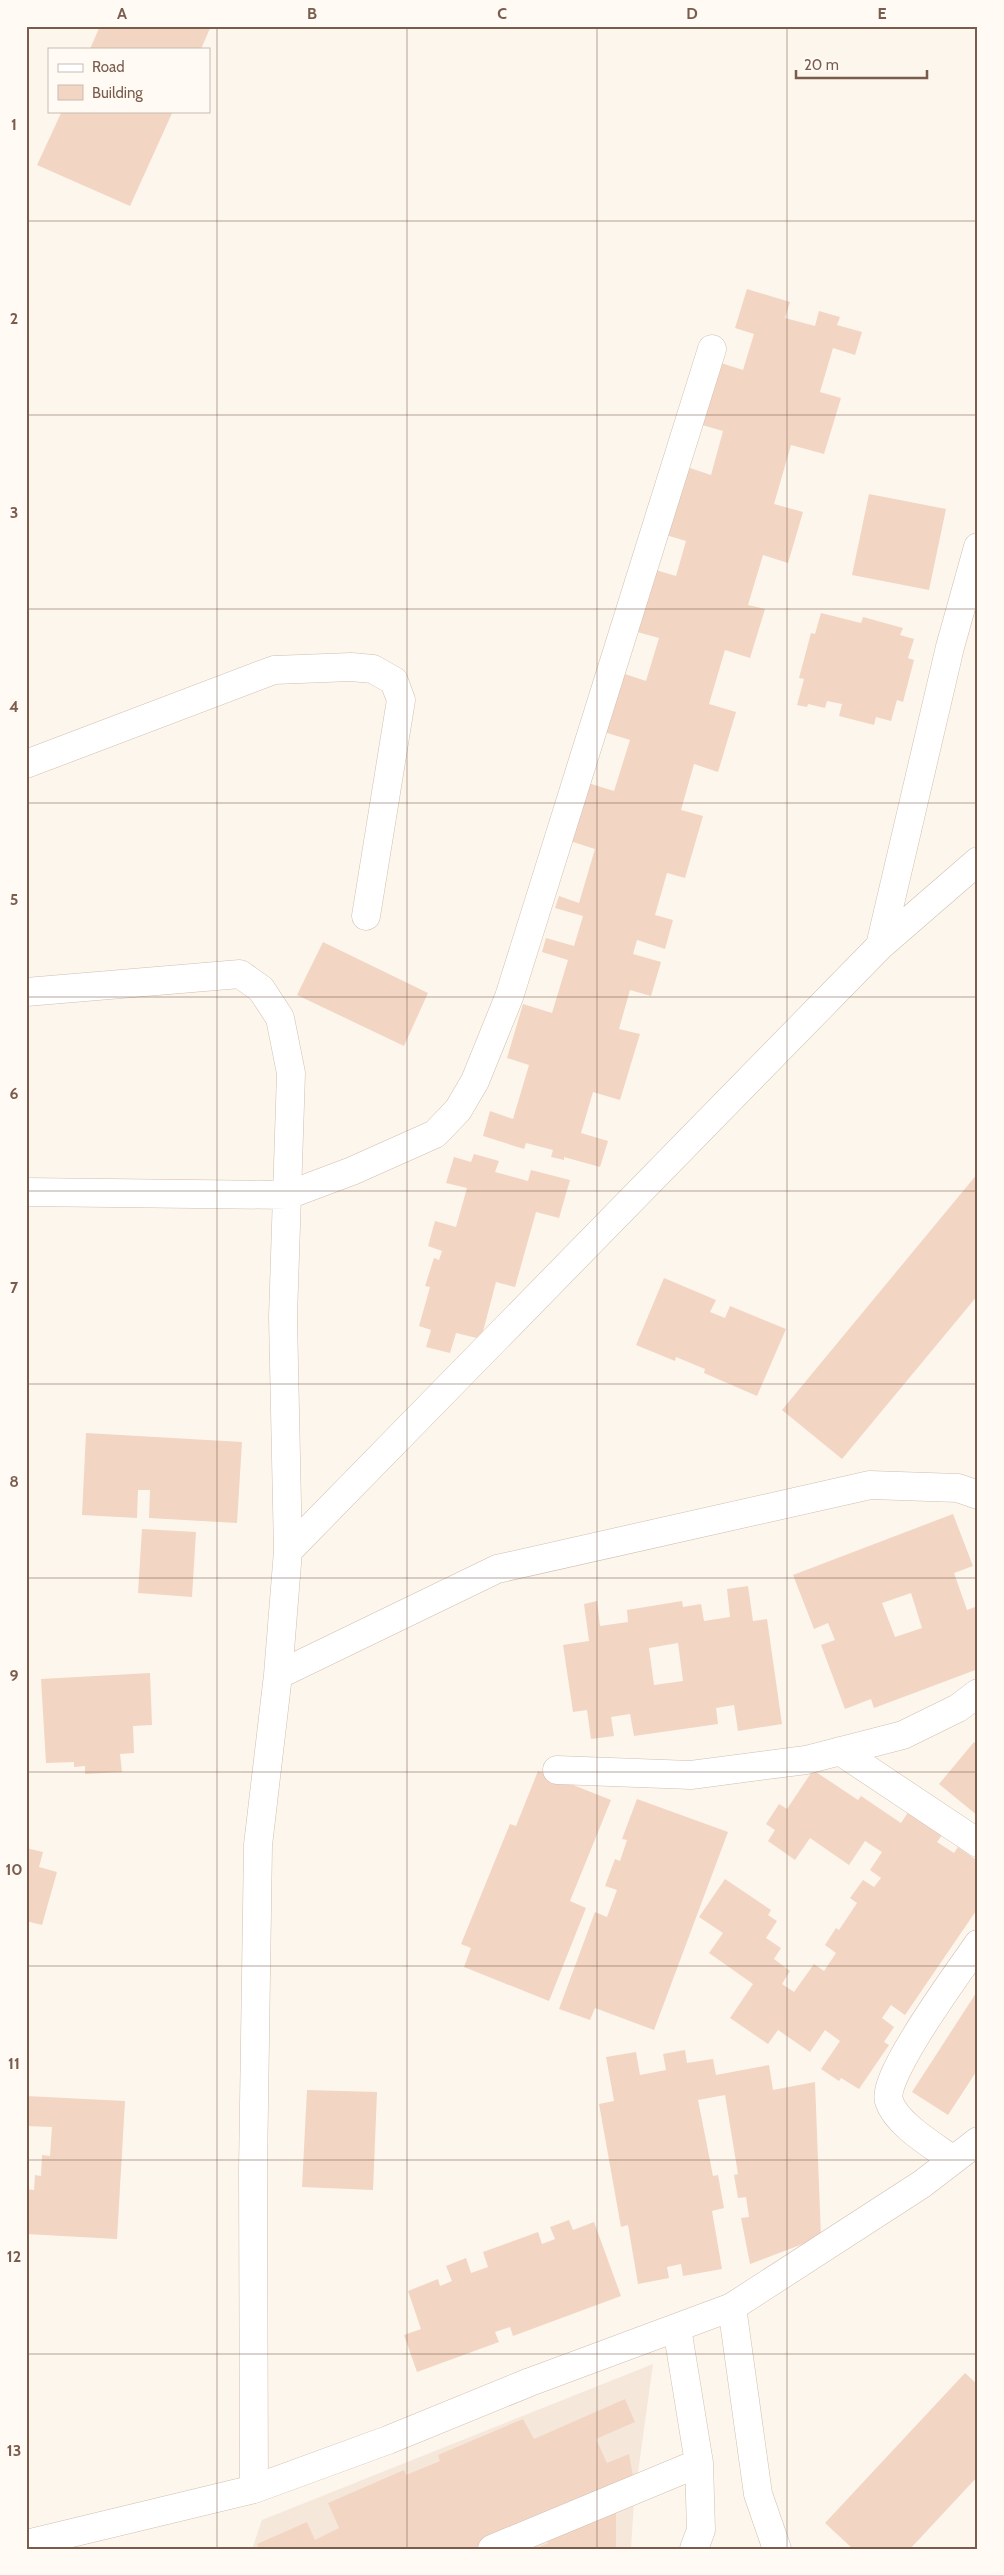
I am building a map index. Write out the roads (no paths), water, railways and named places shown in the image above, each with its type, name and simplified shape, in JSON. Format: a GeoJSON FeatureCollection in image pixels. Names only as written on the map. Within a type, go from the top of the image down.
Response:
{"type":"FeatureCollection","features":[{"type":"Feature","properties":{"kind":"street"},"geometry":{"type":"LineString","coordinates":[[26,1192],[288,1195],[371,1163],[435,1134],[458,1110],[475,1081],[509,997],[712,349]]}},
{"type":"Feature","properties":{"kind":"street"},"geometry":{"type":"LineString","coordinates":[[880,946],[950,647],[978,547]]}},
{"type":"Feature","properties":{"kind":"street"},"geometry":{"type":"LineString","coordinates":[[26,764],[274,670],[352,668],[373,670],[394,681],[401,700],[366,916]]}},
{"type":"Feature","properties":{"kind":"street"},"geometry":{"type":"LineString","coordinates":[[288,1550],[880,946],[978,861]]}},
{"type":"Feature","properties":{"kind":"street"},"geometry":{"type":"LineString","coordinates":[[26,992],[240,974],[261,989],[280,1018],[291,1073],[283,1317],[288,1550],[278,1675],[258,1845],[253,2170],[254,2489]]}},
{"type":"Feature","properties":{"kind":"street"},"geometry":{"type":"LineString","coordinates":[[278,1675],[497,1569],[870,1485],[958,1488],[978,1494]]}},
{"type":"Feature","properties":{"kind":"street"},"geometry":{"type":"LineString","coordinates":[[557,1770],[691,1775],[806,1760],[903,1736],[958,1708],[978,1693]]}},
{"type":"Feature","properties":{"kind":"street"},"geometry":{"type":"LineString","coordinates":[[840,1751],[978,1844]]}},
{"type":"Feature","properties":{"kind":"street"},"geometry":{"type":"LineString","coordinates":[[952,2160],[902,2121],[888,2101],[888,2085],[900,2062],[978,1944]]}},
{"type":"Feature","properties":{"kind":"street"},"geometry":{"type":"LineString","coordinates":[[26,2544],[254,2489],[388,2440],[530,2382],[732,2307],[922,2184],[978,2141]]}},
{"type":"Feature","properties":{"kind":"street"},"geometry":{"type":"LineString","coordinates":[[732,2307],[758,2494],[777,2549]]}},
{"type":"Feature","properties":{"kind":"street"},"geometry":{"type":"LineString","coordinates":[[677,2328],[699,2463],[701,2530],[694,2549]]}},
{"type":"Feature","properties":{"kind":"street"},"geometry":{"type":"LineString","coordinates":[[492,2549],[699,2463]]}}]}
